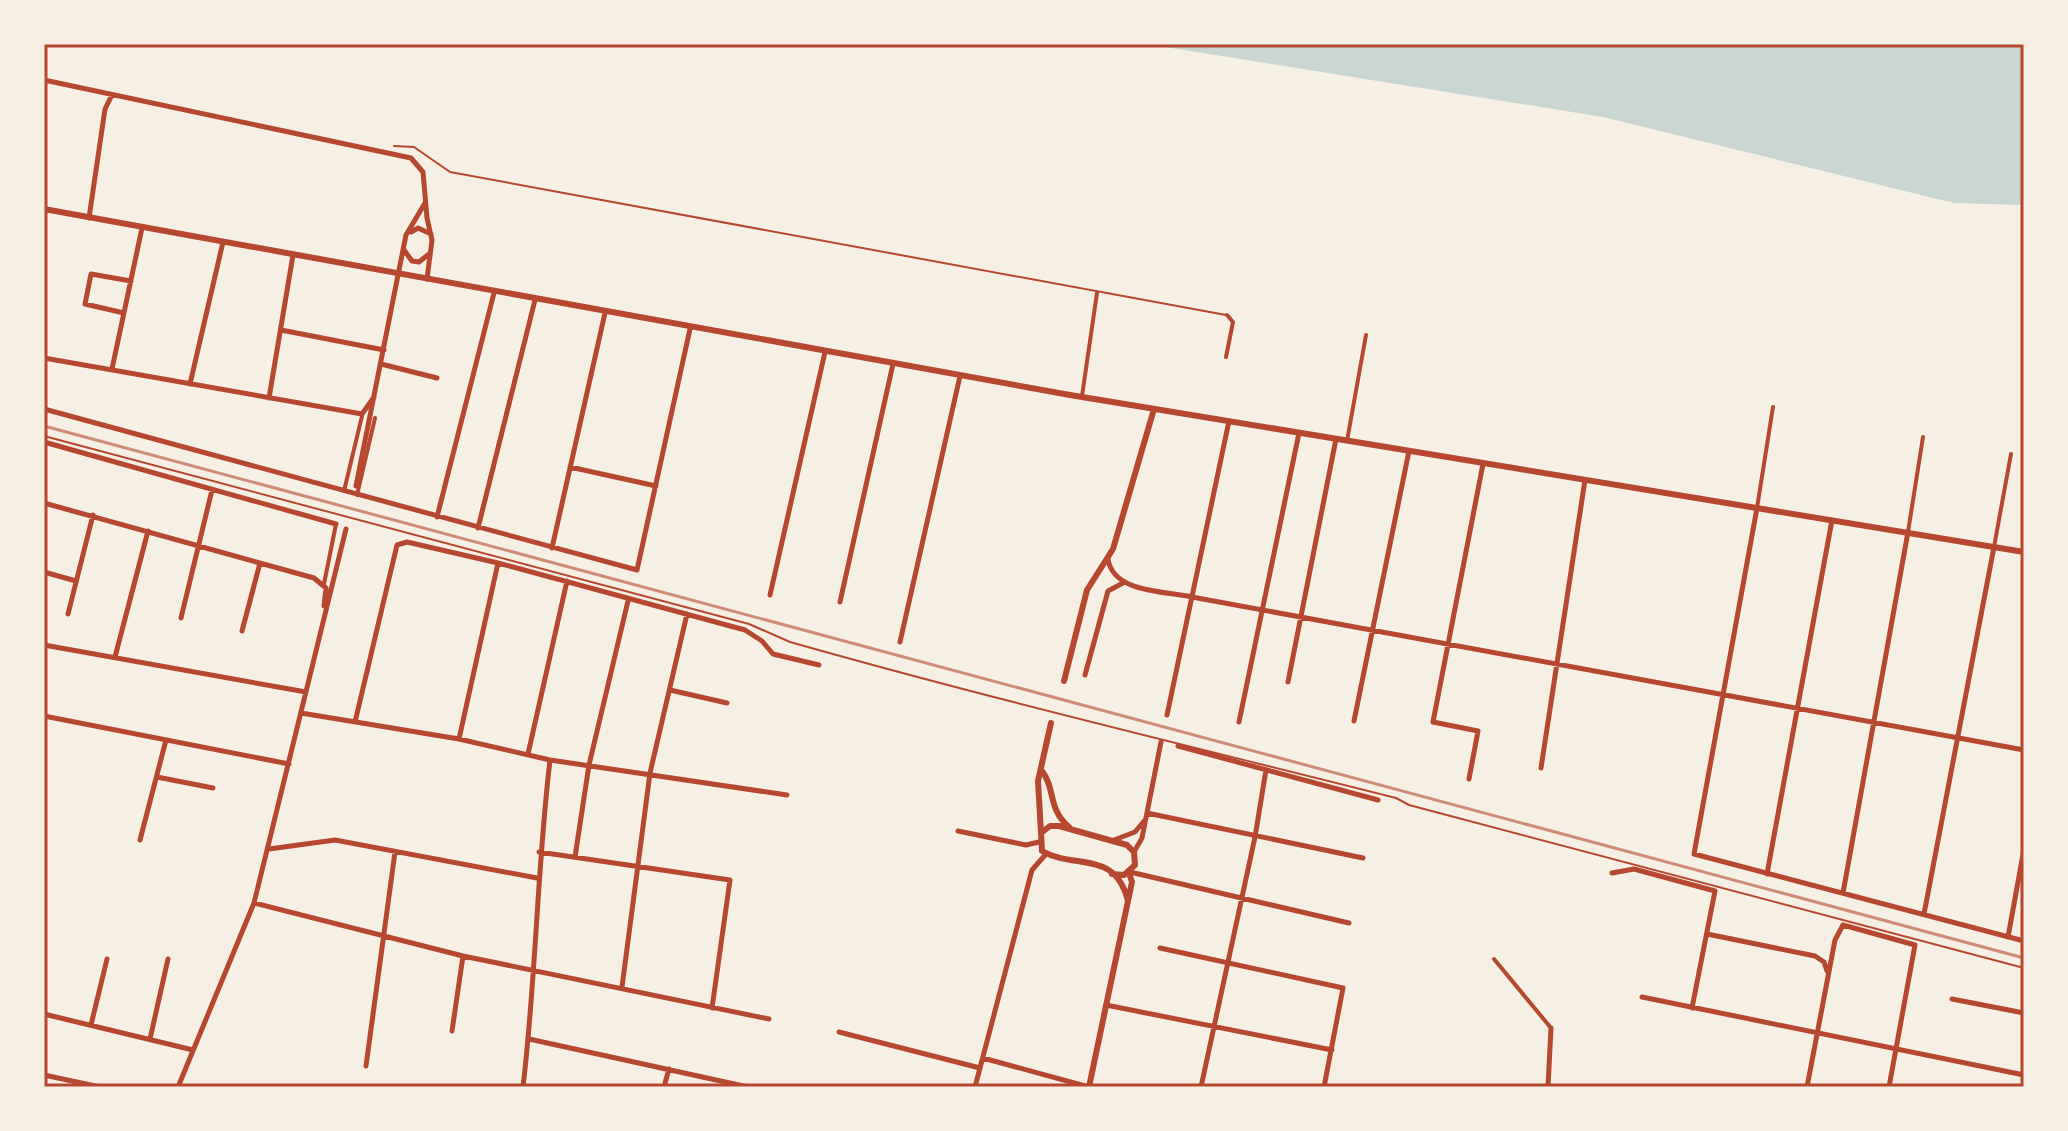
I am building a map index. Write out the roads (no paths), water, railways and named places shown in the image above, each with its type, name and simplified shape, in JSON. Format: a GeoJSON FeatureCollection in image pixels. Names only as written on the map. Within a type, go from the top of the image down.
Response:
{"type":"FeatureCollection","features":[{"type":"Feature","properties":{"kind":"street"},"geometry":{"type":"LineString","coordinates":[[44,80],[411,158],[423,172],[432,251],[427,280]]}},
{"type":"Feature","properties":{"kind":"street"},"geometry":{"type":"LineString","coordinates":[[89,218],[105,109],[112,95]]}},
{"type":"Feature","properties":{"kind":"street"},"geometry":{"type":"LineString","coordinates":[[356,486],[406,236],[425,202]]}},
{"type":"Feature","properties":{"kind":"street"},"geometry":{"type":"LineString","coordinates":[[44,209],[960,376],[2024,552]]}},
{"type":"Feature","properties":{"kind":"street"},"geometry":{"type":"LineString","coordinates":[[112,369],[142,228]]}},
{"type":"Feature","properties":{"kind":"street"},"geometry":{"type":"LineString","coordinates":[[406,236],[418,228],[431,234]]}},
{"type":"Feature","properties":{"kind":"street"},"geometry":{"type":"LineString","coordinates":[[190,384],[223,242]]}},
{"type":"Feature","properties":{"kind":"street"},"geometry":{"type":"LineString","coordinates":[[404,249],[407,257],[419,262],[432,251]]}},
{"type":"Feature","properties":{"kind":"street"},"geometry":{"type":"LineString","coordinates":[[269,398],[293,255]]}},
{"type":"Feature","properties":{"kind":"street"},"geometry":{"type":"LineString","coordinates":[[124,313],[85,304],[91,274],[131,281]]}},
{"type":"Feature","properties":{"kind":"street"},"geometry":{"type":"LineString","coordinates":[[437,517],[494,293]]}},
{"type":"Feature","properties":{"kind":"street"},"geometry":{"type":"LineString","coordinates":[[1082,396],[1097,293]]}},
{"type":"Feature","properties":{"kind":"street"},"geometry":{"type":"LineString","coordinates":[[478,528],[535,300]]}},
{"type":"Feature","properties":{"kind":"street"},"geometry":{"type":"LineString","coordinates":[[552,548],[605,313]]}},
{"type":"Feature","properties":{"kind":"street"},"geometry":{"type":"LineString","coordinates":[[1226,357],[1233,322],[1227,315]]}},
{"type":"Feature","properties":{"kind":"street"},"geometry":{"type":"LineString","coordinates":[[44,409],[637,570],[690,329]]}},
{"type":"Feature","properties":{"kind":"street"},"geometry":{"type":"LineString","coordinates":[[281,330],[384,350]]}},
{"type":"Feature","properties":{"kind":"street"},"geometry":{"type":"LineString","coordinates":[[1347,441],[1366,335]]}},
{"type":"Feature","properties":{"kind":"street"},"geometry":{"type":"LineString","coordinates":[[770,595],[825,352]]}},
{"type":"Feature","properties":{"kind":"street"},"geometry":{"type":"LineString","coordinates":[[44,358],[362,414],[374,397]]}},
{"type":"Feature","properties":{"kind":"street"},"geometry":{"type":"LineString","coordinates":[[381,364],[437,378]]}},
{"type":"Feature","properties":{"kind":"street"},"geometry":{"type":"LineString","coordinates":[[840,602],[893,364]]}},
{"type":"Feature","properties":{"kind":"street"},"geometry":{"type":"LineString","coordinates":[[900,642],[960,376]]}},
{"type":"Feature","properties":{"kind":"street"},"geometry":{"type":"LineString","coordinates":[[1773,407],[1694,854],[2024,941]]}},
{"type":"Feature","properties":{"kind":"street"},"geometry":{"type":"LineString","coordinates":[[1064,681],[1087,590],[1108,559],[1154,409]]}},
{"type":"Feature","properties":{"kind":"street"},"geometry":{"type":"LineString","coordinates":[[350,493],[362,416]]}},
{"type":"Feature","properties":{"kind":"street"},"geometry":{"type":"LineString","coordinates":[[350,493],[375,418]]}},
{"type":"Feature","properties":{"kind":"street"},"geometry":{"type":"LineString","coordinates":[[1167,715],[1229,421]]}},
{"type":"Feature","properties":{"kind":"street"},"geometry":{"type":"LineString","coordinates":[[1239,722],[1299,433]]}},
{"type":"Feature","properties":{"kind":"street"},"geometry":{"type":"LineString","coordinates":[[1843,893],[1923,437]]}},
{"type":"Feature","properties":{"kind":"street"},"geometry":{"type":"LineString","coordinates":[[44,439],[336,524],[324,584],[324,615]]}},
{"type":"Feature","properties":{"kind":"street"},"geometry":{"type":"LineString","coordinates":[[1288,682],[1336,439]]}},
{"type":"Feature","properties":{"kind":"street"},"geometry":{"type":"LineString","coordinates":[[1354,721],[1409,451]]}},
{"type":"Feature","properties":{"kind":"street"},"geometry":{"type":"LineString","coordinates":[[1924,914],[2011,454]]}},
{"type":"Feature","properties":{"kind":"street"},"geometry":{"type":"LineString","coordinates":[[1469,779],[1478,731],[1433,722],[1483,464]]}},
{"type":"Feature","properties":{"kind":"street"},"geometry":{"type":"LineString","coordinates":[[570,467],[656,486]]}},
{"type":"Feature","properties":{"kind":"street"},"geometry":{"type":"LineString","coordinates":[[1541,768],[1585,479]]}},
{"type":"Feature","properties":{"kind":"street"},"geometry":{"type":"LineString","coordinates":[[181,618],[212,490]]}},
{"type":"Feature","properties":{"kind":"street"},"geometry":{"type":"LineString","coordinates":[[44,503],[324,584]]}},
{"type":"Feature","properties":{"kind":"street"},"geometry":{"type":"LineString","coordinates":[[68,614],[93,515]]}},
{"type":"Feature","properties":{"kind":"street"},"geometry":{"type":"LineString","coordinates":[[1767,874],[1832,520]]}},
{"type":"Feature","properties":{"kind":"street"},"geometry":{"type":"LineString","coordinates":[[178,1087],[254,903],[346,529]]}},
{"type":"Feature","properties":{"kind":"street"},"geometry":{"type":"LineString","coordinates":[[115,657],[148,531]]}},
{"type":"Feature","properties":{"kind":"street"},"geometry":{"type":"LineString","coordinates":[[355,722],[397,545],[421,543],[745,630],[762,641],[773,654],[819,665]]}},
{"type":"Feature","properties":{"kind":"street"},"geometry":{"type":"LineString","coordinates":[[1108,559],[1113,574],[1124,583],[2024,750]]}},
{"type":"Feature","properties":{"kind":"street"},"geometry":{"type":"LineString","coordinates":[[242,631],[260,563]]}},
{"type":"Feature","properties":{"kind":"street"},"geometry":{"type":"LineString","coordinates":[[459,739],[498,563]]}},
{"type":"Feature","properties":{"kind":"street"},"geometry":{"type":"LineString","coordinates":[[44,572],[76,581]]}},
{"type":"Feature","properties":{"kind":"street"},"geometry":{"type":"LineString","coordinates":[[528,754],[567,581]]}},
{"type":"Feature","properties":{"kind":"street"},"geometry":{"type":"LineString","coordinates":[[1085,675],[1108,591],[1124,583]]}},
{"type":"Feature","properties":{"kind":"street"},"geometry":{"type":"LineString","coordinates":[[575,857],[589,765],[628,601]]}},
{"type":"Feature","properties":{"kind":"street"},"geometry":{"type":"LineString","coordinates":[[622,987],[650,773],[687,614]]}},
{"type":"Feature","properties":{"kind":"street"},"geometry":{"type":"LineString","coordinates":[[44,645],[306,692]]}},
{"type":"Feature","properties":{"kind":"street"},"geometry":{"type":"LineString","coordinates":[[670,690],[727,703]]}},
{"type":"Feature","properties":{"kind":"street"},"geometry":{"type":"LineString","coordinates":[[301,713],[459,739],[550,760],[787,795]]}},
{"type":"Feature","properties":{"kind":"street"},"geometry":{"type":"LineString","coordinates":[[44,716],[289,764]]}},
{"type":"Feature","properties":{"kind":"street"},"geometry":{"type":"LineString","coordinates":[[1051,723],[1038,781],[1039,842],[1046,854],[1096,863],[1122,883],[1128,901]]}},
{"type":"Feature","properties":{"kind":"street"},"geometry":{"type":"LineString","coordinates":[[140,840],[166,740]]}},
{"type":"Feature","properties":{"kind":"street"},"geometry":{"type":"LineString","coordinates":[[983,1058],[1089,1087],[1132,882],[1134,852],[1146,816],[1161,742]]}},
{"type":"Feature","properties":{"kind":"street"},"geometry":{"type":"LineString","coordinates":[[1178,746],[1378,800]]}},
{"type":"Feature","properties":{"kind":"street"},"geometry":{"type":"LineString","coordinates":[[523,1087],[534,971],[539,852],[550,760]]}},
{"type":"Feature","properties":{"kind":"street"},"geometry":{"type":"LineString","coordinates":[[1201,1087],[1229,965],[1266,770]]}},
{"type":"Feature","properties":{"kind":"street"},"geometry":{"type":"LineString","coordinates":[[1042,771],[1052,806],[1071,829]]}},
{"type":"Feature","properties":{"kind":"street"},"geometry":{"type":"LineString","coordinates":[[157,777],[213,788]]}},
{"type":"Feature","properties":{"kind":"street"},"geometry":{"type":"LineString","coordinates":[[1146,816],[1363,858]]}},
{"type":"Feature","properties":{"kind":"street"},"geometry":{"type":"LineString","coordinates":[[1112,840],[1126,838],[1146,816]]}},
{"type":"Feature","properties":{"kind":"street"},"geometry":{"type":"LineString","coordinates":[[1041,833],[1055,825],[1127,845],[1134,852]]}},
{"type":"Feature","properties":{"kind":"street"},"geometry":{"type":"LineString","coordinates":[[958,831],[1026,845],[1039,842]]}},
{"type":"Feature","properties":{"kind":"street"},"geometry":{"type":"LineString","coordinates":[[269,849],[335,840],[537,878]]}},
{"type":"Feature","properties":{"kind":"street"},"geometry":{"type":"LineString","coordinates":[[2008,937],[2024,849]]}},
{"type":"Feature","properties":{"kind":"street"},"geometry":{"type":"LineString","coordinates":[[366,1066],[395,852]]}},
{"type":"Feature","properties":{"kind":"street"},"geometry":{"type":"LineString","coordinates":[[539,852],[730,880],[712,1008]]}},
{"type":"Feature","properties":{"kind":"street"},"geometry":{"type":"LineString","coordinates":[[975,1087],[1032,870],[1046,854]]}},
{"type":"Feature","properties":{"kind":"street"},"geometry":{"type":"LineString","coordinates":[[1612,873],[1634,869],[1715,891],[1692,1008]]}},
{"type":"Feature","properties":{"kind":"street"},"geometry":{"type":"LineString","coordinates":[[1112,874],[1131,870],[1142,877],[1349,923]]}},
{"type":"Feature","properties":{"kind":"street"},"geometry":{"type":"LineString","coordinates":[[254,903],[463,956],[769,1019]]}},
{"type":"Feature","properties":{"kind":"street"},"geometry":{"type":"LineString","coordinates":[[1807,1087],[1827,974],[1836,935],[1843,925],[1915,945],[1889,1087]]}},
{"type":"Feature","properties":{"kind":"street"},"geometry":{"type":"LineString","coordinates":[[1707,934],[1815,956],[1824,962],[1827,974]]}},
{"type":"Feature","properties":{"kind":"street"},"geometry":{"type":"LineString","coordinates":[[1160,948],[1343,988],[1324,1087]]}},
{"type":"Feature","properties":{"kind":"street"},"geometry":{"type":"LineString","coordinates":[[452,1031],[463,956]]}},
{"type":"Feature","properties":{"kind":"street"},"geometry":{"type":"LineString","coordinates":[[91,1025],[107,959]]}},
{"type":"Feature","properties":{"kind":"street"},"geometry":{"type":"LineString","coordinates":[[150,1039],[168,959]]}},
{"type":"Feature","properties":{"kind":"street"},"geometry":{"type":"LineString","coordinates":[[1494,959],[1551,1028],[1548,1087]]}},
{"type":"Feature","properties":{"kind":"street"},"geometry":{"type":"LineString","coordinates":[[1642,997],[2024,1075]]}},
{"type":"Feature","properties":{"kind":"street"},"geometry":{"type":"LineString","coordinates":[[1952,999],[2024,1013]]}},
{"type":"Feature","properties":{"kind":"street"},"geometry":{"type":"LineString","coordinates":[[1106,1005],[1332,1050]]}},
{"type":"Feature","properties":{"kind":"street"},"geometry":{"type":"LineString","coordinates":[[44,1014],[193,1050]]}},
{"type":"Feature","properties":{"kind":"street"},"geometry":{"type":"LineString","coordinates":[[839,1032],[980,1068]]}},
{"type":"Feature","properties":{"kind":"street"},"geometry":{"type":"LineString","coordinates":[[529,1039],[748,1087]]}},
{"type":"Feature","properties":{"kind":"street"},"geometry":{"type":"LineString","coordinates":[[664,1087],[669,1069]]}},
{"type":"Feature","properties":{"kind":"street"},"geometry":{"type":"LineString","coordinates":[[44,1075],[100,1087]]}},
{"type":"Feature","properties":{"kind":"lane"},"geometry":{"type":"LineString","coordinates":[[394,146],[414,147],[450,172],[1227,315]]}},
{"type":"Feature","properties":{"kind":"lane"},"geometry":{"type":"LineString","coordinates":[[44,439],[749,624],[790,642],[1080,722],[1153,736],[1396,798],[1409,805],[1561,847],[2024,968]]}},
{"type":"Feature","properties":{"kind":"railway"},"geometry":{"type":"LineString","coordinates":[[44,426],[2024,958]]}}]}
